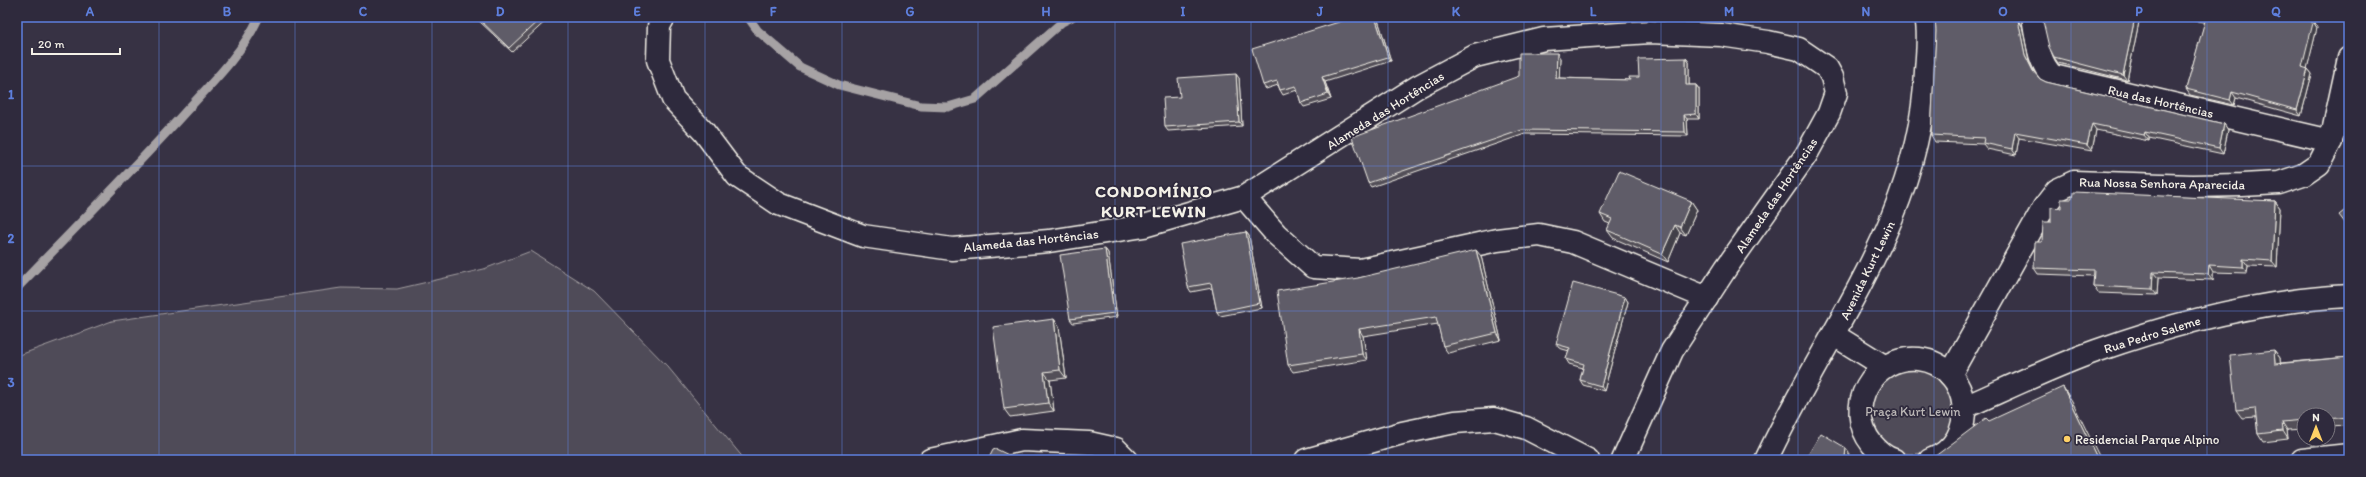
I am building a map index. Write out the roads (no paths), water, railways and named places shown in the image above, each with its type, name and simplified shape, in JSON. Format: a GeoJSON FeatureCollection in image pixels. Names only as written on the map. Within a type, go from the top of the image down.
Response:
{"type":"FeatureCollection","features":[{"type":"Feature","properties":{"kind":"street","name":"Alameda das Hortências"},"geometry":{"type":"LineString","coordinates":[[664,17],[659,26],[658,60],[673,99],[704,132],[737,176],[779,204],[863,236],[952,249],[1049,241],[1144,226],[1244,197],[1417,87],[1475,56],[1544,39],[1650,32],[1721,35],[1768,42],[1799,49],[1827,68],[1832,77],[1836,93],[1829,113],[1806,155],[1672,351],[1623,460]]}},
{"type":"Feature","properties":{"kind":"street","name":"Avenida Kurt Lewin"},"geometry":{"type":"LineString","coordinates":[[1766,460],[1804,383],[1834,336],[1878,254],[1903,192],[1918,144],[1925,85],[1926,17]]}},
{"type":"Feature","properties":{"kind":"street","name":"Rua das Hortências"},"geometry":{"type":"LineString","coordinates":[[2033,17],[2041,60],[2046,69],[2053,76],[2331,141]]}},
{"type":"Feature","properties":{"kind":"street","name":"Rua Nossa Senhora Aparecida"},"geometry":{"type":"LineString","coordinates":[[1950,375],[2044,207],[2057,190],[2074,182],[2192,186],[2280,183],[2303,175],[2319,164],[2331,141],[2349,58]]}},
{"type":"Feature","properties":{"kind":"street"},"geometry":{"type":"LineString","coordinates":[[1244,197],[1276,234],[1313,267],[1360,270],[1497,240],[1539,235],[1573,242],[1707,298]]}},
{"type":"Feature","properties":{"kind":"street","name":"Rua Pedro Saleme"},"geometry":{"type":"LineString","coordinates":[[1965,407],[2094,352],[2178,324],[2255,307],[2349,296]]}},
{"type":"Feature","properties":{"kind":"street"},"geometry":{"type":"LineString","coordinates":[[1834,336],[1884,366]]}},
{"type":"Feature","properties":{"kind":"street"},"geometry":{"type":"LineString","coordinates":[[1892,460],[1877,450],[1867,438],[1861,422],[1860,406],[1864,391],[1872,377],[1884,366],[1901,360],[1919,359],[1936,364],[1950,375],[1961,389],[1965,407],[1964,422],[1959,437],[1949,449],[1930,460]]}},
{"type":"Feature","properties":{"kind":"street"},"geometry":{"type":"LineString","coordinates":[[1306,460],[1402,433],[1455,422],[1494,419],[1526,428],[1588,460]]}},
{"type":"Feature","properties":{"kind":"street"},"geometry":{"type":"LineString","coordinates":[[930,460],[1022,440],[1089,443],[1116,449],[1127,460]]}},
{"type":"Feature","properties":{"kind":"street"},"geometry":{"type":"LineString","coordinates":[[2302,460],[2349,456]]}},
{"type":"Feature","properties":{"kind":"waterway"},"geometry":{"type":"LineString","coordinates":[[17,288],[124,178],[217,77],[245,42],[259,17]]}},
{"type":"Feature","properties":{"kind":"waterway"},"geometry":{"type":"LineString","coordinates":[[748,17],[758,31],[800,67],[839,85],[921,106],[948,107],[975,99],[1062,22],[1072,17]]}},
{"type":"Feature","properties":{"kind":"place","name":"Residencial Parque Alpino"},"geometry":{"type":"Point","coordinates":[2067,439]}},
{"type":"Feature","properties":{"kind":"district","name":"CONDOMÍNIO KURT LEWIN"},"geometry":{"type":"Point","coordinates":[1154,201]}},
{"type":"Feature","properties":{"kind":"park label","name":"Praça Kurt Lewin"},"geometry":{"type":"Point","coordinates":[1913,411]}}]}
